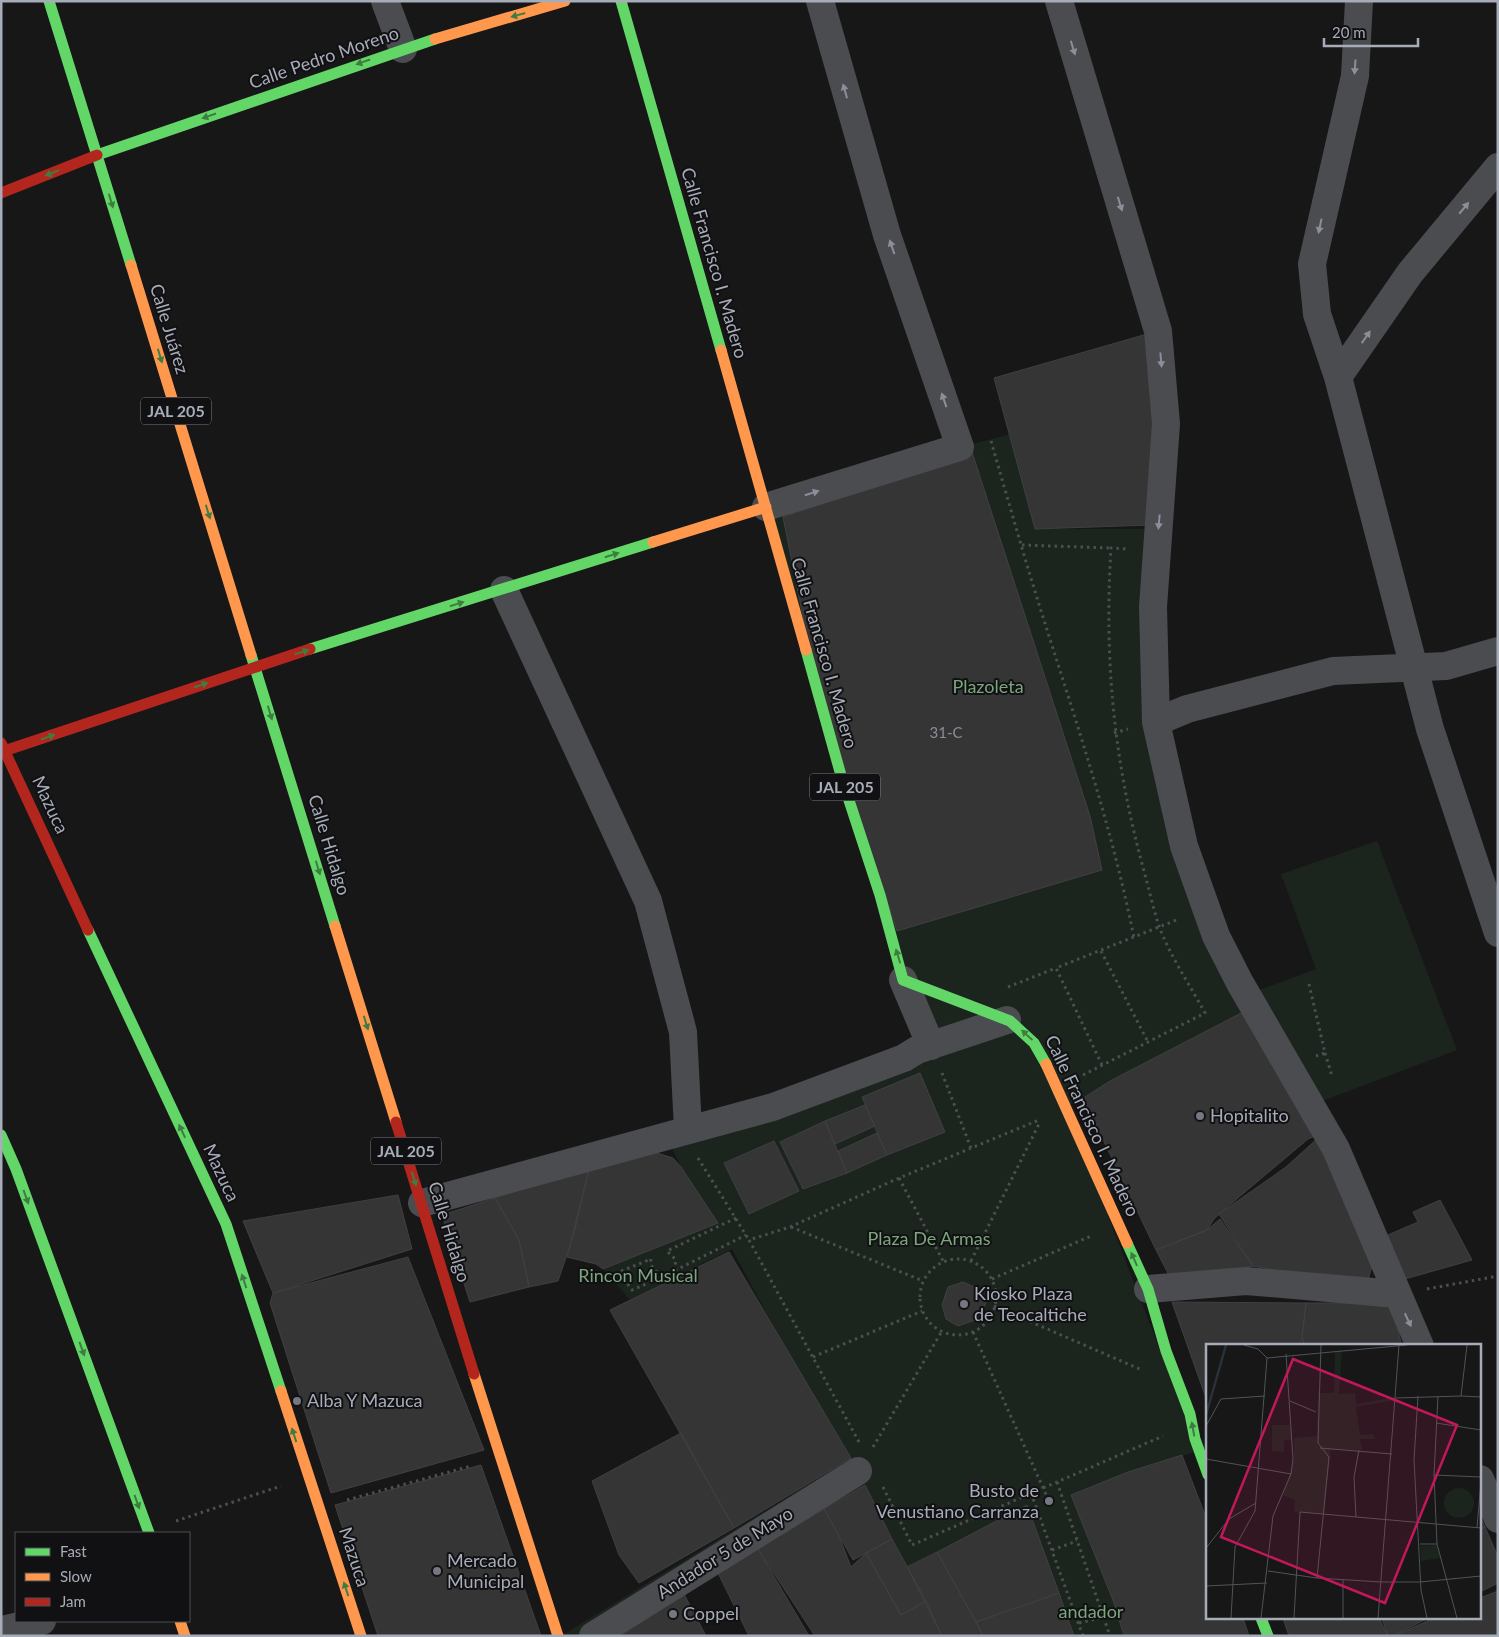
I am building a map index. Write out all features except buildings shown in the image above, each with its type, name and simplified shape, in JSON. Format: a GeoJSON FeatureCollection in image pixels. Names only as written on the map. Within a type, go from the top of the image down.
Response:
{"type":"FeatureCollection","features":[{"type":"Feature","properties":{"kind":"main road","name":"Calle Juárez"},"geometry":{"type":"LineString","coordinates":[[50,1],[256,666]]}},
{"type":"Feature","properties":{"kind":"main road","name":"Calle Pedro Moreno"},"geometry":{"type":"LineString","coordinates":[[1,193],[97,155],[402,49],[565,1]]}},
{"type":"Feature","properties":{"kind":"main road","name":"Calle Francisco I. Madero"},"geometry":{"type":"LineString","coordinates":[[622,1],[766,507],[790,601],[817,687],[842,779],[878,886],[903,980],[987,1013],[997,1013],[1030,1036],[1039,1049],[1148,1289],[1166,1351],[1190,1414],[1195,1440],[1206,1470]]}},
{"type":"Feature","properties":{"kind":"main road"},"geometry":{"type":"LineString","coordinates":[[3,749],[256,666],[766,507]]}},
{"type":"Feature","properties":{"kind":"main road","name":"Calle Hidalgo"},"geometry":{"type":"LineString","coordinates":[[256,666],[500,1458],[558,1636]]}},
{"type":"Feature","properties":{"kind":"main road","name":"Mazuca"},"geometry":{"type":"LineString","coordinates":[[3,749],[226,1224],[361,1636]]}},
{"type":"Feature","properties":{"kind":"main road"},"geometry":{"type":"LineString","coordinates":[[1,1135],[9,1172],[148,1531]]}},
{"type":"Feature","properties":{"kind":"main road"},"geometry":{"type":"LineString","coordinates":[[1262,1620],[1268,1636]]}},
{"type":"Feature","properties":{"kind":"main road"},"geometry":{"type":"LineString","coordinates":[[180,1622],[185,1636]]}},
{"type":"Feature","properties":{"kind":"street"},"geometry":{"type":"LineString","coordinates":[[385,1],[402,49]]}},
{"type":"Feature","properties":{"kind":"street"},"geometry":{"type":"LineString","coordinates":[[766,507],[960,446],[887,235],[820,1]]}},
{"type":"Feature","properties":{"kind":"street"},"geometry":{"type":"LineString","coordinates":[[1059,1],[1158,332],[1166,424],[1153,607],[1156,722],[1184,846],[1216,936],[1240,983],[1336,1149],[1419,1344]]}},
{"type":"Feature","properties":{"kind":"street"},"geometry":{"type":"LineString","coordinates":[[1359,1],[1355,76],[1312,264],[1317,314],[1338,377],[1430,730],[1498,933]]}},
{"type":"Feature","properties":{"kind":"street"},"geometry":{"type":"LineString","coordinates":[[1338,377],[1410,273],[1498,167]]}},
{"type":"Feature","properties":{"kind":"street"},"geometry":{"type":"LineString","coordinates":[[504,590],[648,901],[682,1032],[688,1129]]}},
{"type":"Feature","properties":{"kind":"street"},"geometry":{"type":"LineString","coordinates":[[1156,722],[1187,709],[1333,671],[1446,666],[1498,651]]}},
{"type":"Feature","properties":{"kind":"street"},"geometry":{"type":"LineString","coordinates":[[903,980],[931,1046]]}},
{"type":"Feature","properties":{"kind":"street"},"geometry":{"type":"LineString","coordinates":[[422,1203],[772,1107],[931,1046],[1007,1020]]}},
{"type":"Feature","properties":{"kind":"street"},"geometry":{"type":"LineString","coordinates":[[1148,1289],[1246,1281],[1397,1294]]}},
{"type":"Feature","properties":{"kind":"street","name":"Andador 5 de Mayo"},"geometry":{"type":"LineString","coordinates":[[593,1636],[868,1470]]}},
{"type":"Feature","properties":{"kind":"street"},"geometry":{"type":"LineString","coordinates":[[1482,1483],[1498,1518]]}},
{"type":"Feature","properties":{"kind":"street"},"geometry":{"type":"LineString","coordinates":[[1,1630],[37,1622]]}},
{"type":"Feature","properties":{"kind":"path"},"geometry":{"type":"LineString","coordinates":[[990,438],[1078,722],[1124,890],[1134,938]]}},
{"type":"Feature","properties":{"kind":"path"},"geometry":{"type":"LineString","coordinates":[[1022,545],[1111,548]]}},
{"type":"Feature","properties":{"kind":"path"},"geometry":{"type":"LineString","coordinates":[[1159,927],[1205,1014],[1102,1065],[1056,968],[1134,938],[1159,927],[1182,918]]}},
{"type":"Feature","properties":{"kind":"path"},"geometry":{"type":"LineString","coordinates":[[1101,950],[1148,1042]]}},
{"type":"Feature","properties":{"kind":"path"},"geometry":{"type":"LineString","coordinates":[[1309,984],[1332,1076]]}},
{"type":"Feature","properties":{"kind":"path"},"geometry":{"type":"LineString","coordinates":[[931,1046],[971,1148]]}},
{"type":"Feature","properties":{"kind":"path"},"geometry":{"type":"LineString","coordinates":[[1310,1059],[1325,1053]]}},
{"type":"Feature","properties":{"kind":"path"},"geometry":{"type":"LineString","coordinates":[[749,1240],[790,1227],[899,1178],[1042,1119]]}},
{"type":"Feature","properties":{"kind":"path"},"geometry":{"type":"LineString","coordinates":[[1042,1119],[1046,1128]]}},
{"type":"Feature","properties":{"kind":"path"},"geometry":{"type":"LineString","coordinates":[[971,1261],[1042,1119]]}},
{"type":"Feature","properties":{"kind":"path"},"geometry":{"type":"LineString","coordinates":[[696,1155],[749,1240],[813,1357],[868,1470],[912,1545],[1172,1433]]}},
{"type":"Feature","properties":{"kind":"path"},"geometry":{"type":"LineString","coordinates":[[899,1178],[943,1261]]}},
{"type":"Feature","properties":{"kind":"path"},"geometry":{"type":"LineString","coordinates":[[736,1218],[667,1251],[675,1259],[676,1270],[746,1235]]}},
{"type":"Feature","properties":{"kind":"path"},"geometry":{"type":"LineString","coordinates":[[790,1227],[923,1281]]}},
{"type":"Feature","properties":{"kind":"path"},"geometry":{"type":"LineString","coordinates":[[1088,1227],[1096,1245]]}},
{"type":"Feature","properties":{"kind":"path"},"geometry":{"type":"LineString","coordinates":[[992,1279],[1092,1236]]}},
{"type":"Feature","properties":{"kind":"path"},"geometry":{"type":"LineString","coordinates":[[962,1258],[971,1261],[987,1271],[992,1279],[996,1297],[994,1306],[990,1317],[973,1332],[952,1334],[942,1331],[933,1326],[922,1311],[919,1301],[923,1281],[935,1266],[943,1261],[962,1258]]}},
{"type":"Feature","properties":{"kind":"path"},"geometry":{"type":"LineString","coordinates":[[651,1259],[650,1262],[654,1270],[665,1276],[632,1290],[619,1272],[651,1259]]}},
{"type":"Feature","properties":{"kind":"path"},"geometry":{"type":"LineString","coordinates":[[1397,1294],[1498,1276]]}},
{"type":"Feature","properties":{"kind":"path"},"geometry":{"type":"LineString","coordinates":[[994,1306],[1147,1372],[1143,1363]]}},
{"type":"Feature","properties":{"kind":"path"},"geometry":{"type":"LineString","coordinates":[[813,1357],[922,1311]]}},
{"type":"Feature","properties":{"kind":"path"},"geometry":{"type":"LineString","coordinates":[[868,1470],[942,1331]]}},
{"type":"Feature","properties":{"kind":"path"},"geometry":{"type":"LineString","coordinates":[[973,1332],[1049,1501]]}},
{"type":"Feature","properties":{"kind":"path"},"geometry":{"type":"LineString","coordinates":[[319,1508],[500,1458]]}},
{"type":"Feature","properties":{"kind":"path"},"geometry":{"type":"LineString","coordinates":[[148,1531],[308,1477]]}},
{"type":"Feature","properties":{"kind":"path"},"geometry":{"type":"LineString","coordinates":[[1057,1482],[1110,1636]]}},
{"type":"Feature","properties":{"kind":"path"},"geometry":{"type":"LineString","coordinates":[[1031,1493],[1083,1636]]}},
{"type":"Feature","properties":{"kind":"path"},"geometry":{"type":"LineString","coordinates":[[1052,1550],[1077,1541]]}},
{"type":"Feature","properties":{"kind":"path"},"geometry":{"type":"LineString","coordinates":[[1079,1623],[1104,1617]]}},
{"type":"Feature","properties":{"kind":"green space"},"geometry":{"type":"Polygon","coordinates":[[[1012,434],[1035,529],[1151,529],[1151,722],[1245,1011],[1110,1081],[1066,1107],[1199,1451],[1128,1472],[1071,1495],[1114,1603],[1124,1636],[1074,1636],[1027,1505],[907,1567],[864,1485],[614,1636],[561,1636],[851,1458],[783,1344],[732,1249],[630,1300],[603,1269],[717,1223],[681,1167],[666,1136],[917,1050],[766,507],[960,447],[1012,434]]]}},
{"type":"Feature","properties":{"kind":"green space"},"geometry":{"type":"Polygon","coordinates":[[[1377,841],[1457,1050],[1317,1103],[1254,992],[1316,969],[1281,874],[1377,841]]]}},
{"type":"Feature","properties":{"kind":"traffic: fast"},"geometry":{"type":"LineString","coordinates":[[49,1],[131,265]]}},
{"type":"Feature","properties":{"kind":"traffic: fast"},"geometry":{"type":"LineString","coordinates":[[621,1],[721,350]]}},
{"type":"Feature","properties":{"kind":"traffic: fast"},"geometry":{"type":"LineString","coordinates":[[97,155],[435,39]]}},
{"type":"Feature","properties":{"kind":"traffic: fast"},"geometry":{"type":"LineString","coordinates":[[310,649],[653,542]]}},
{"type":"Feature","properties":{"kind":"traffic: fast"},"geometry":{"type":"LineString","coordinates":[[806,650],[842,779],[880,895],[903,980],[1010,1021],[1034,1043],[1046,1064]]}},
{"type":"Feature","properties":{"kind":"traffic: fast"},"geometry":{"type":"LineString","coordinates":[[251,655],[335,926]]}},
{"type":"Feature","properties":{"kind":"traffic: fast"},"geometry":{"type":"LineString","coordinates":[[88,930],[226,1224],[281,1391]]}},
{"type":"Feature","properties":{"kind":"traffic: fast"},"geometry":{"type":"LineString","coordinates":[[1,1135],[16,1169],[149,1532]]}},
{"type":"Feature","properties":{"kind":"traffic: fast"},"geometry":{"type":"LineString","coordinates":[[1127,1243],[1148,1289],[1166,1351],[1190,1414],[1195,1439],[1206,1469]]}},
{"type":"Feature","properties":{"kind":"traffic: fast"},"geometry":{"type":"LineString","coordinates":[[1262,1620],[1268,1636]]}},
{"type":"Feature","properties":{"kind":"traffic: slow"},"geometry":{"type":"LineString","coordinates":[[435,39],[565,1]]}},
{"type":"Feature","properties":{"kind":"traffic: slow"},"geometry":{"type":"LineString","coordinates":[[131,265],[251,655]]}},
{"type":"Feature","properties":{"kind":"traffic: slow"},"geometry":{"type":"LineString","coordinates":[[721,350],[806,650]]}},
{"type":"Feature","properties":{"kind":"traffic: slow"},"geometry":{"type":"LineString","coordinates":[[653,542],[766,507]]}},
{"type":"Feature","properties":{"kind":"traffic: slow"},"geometry":{"type":"LineString","coordinates":[[335,926],[396,1122]]}},
{"type":"Feature","properties":{"kind":"traffic: slow"},"geometry":{"type":"LineString","coordinates":[[1046,1064],[1127,1243]]}},
{"type":"Feature","properties":{"kind":"traffic: slow"},"geometry":{"type":"LineString","coordinates":[[474,1374],[558,1636]]}},
{"type":"Feature","properties":{"kind":"traffic: slow"},"geometry":{"type":"LineString","coordinates":[[281,1391],[361,1636]]}},
{"type":"Feature","properties":{"kind":"traffic: slow"},"geometry":{"type":"LineString","coordinates":[[180,1622],[185,1636]]}},
{"type":"Feature","properties":{"kind":"traffic: jam"},"geometry":{"type":"LineString","coordinates":[[1,193],[97,155]]}},
{"type":"Feature","properties":{"kind":"traffic: jam"},"geometry":{"type":"LineString","coordinates":[[1,752],[310,649]]}},
{"type":"Feature","properties":{"kind":"traffic: jam"},"geometry":{"type":"LineString","coordinates":[[1,743],[88,930]]}},
{"type":"Feature","properties":{"kind":"traffic: jam"},"geometry":{"type":"LineString","coordinates":[[396,1122],[474,1374]]}},
{"type":"Feature","properties":{"kind":"place","name":"Hopitalito"},"geometry":{"type":"Point","coordinates":[1200,1116]}},
{"type":"Feature","properties":{"kind":"place","name":"Kiosko Plaza de Teocaltiche"},"geometry":{"type":"Point","coordinates":[964,1304]}},
{"type":"Feature","properties":{"kind":"place","name":"Alba Y Mazuca"},"geometry":{"type":"Point","coordinates":[297,1401]}},
{"type":"Feature","properties":{"kind":"place","name":"Busto de Venustiano Carranza"},"geometry":{"type":"Point","coordinates":[1049,1501]}},
{"type":"Feature","properties":{"kind":"place","name":"Mercado Municipal"},"geometry":{"type":"Point","coordinates":[437,1571]}},
{"type":"Feature","properties":{"kind":"place","name":"Coppel"},"geometry":{"type":"Point","coordinates":[673,1614]}},
{"type":"Feature","properties":{"kind":"park label","name":"Plazoleta"},"geometry":{"type":"Point","coordinates":[988,687]}},
{"type":"Feature","properties":{"kind":"park label","name":"Plaza De Armas"},"geometry":{"type":"Point","coordinates":[929,1239]}},
{"type":"Feature","properties":{"kind":"park label","name":"Rincon Musical"},"geometry":{"type":"Point","coordinates":[638,1276]}},
{"type":"Feature","properties":{"kind":"park label","name":"andador"},"geometry":{"type":"Point","coordinates":[1091,1612]}}]}
